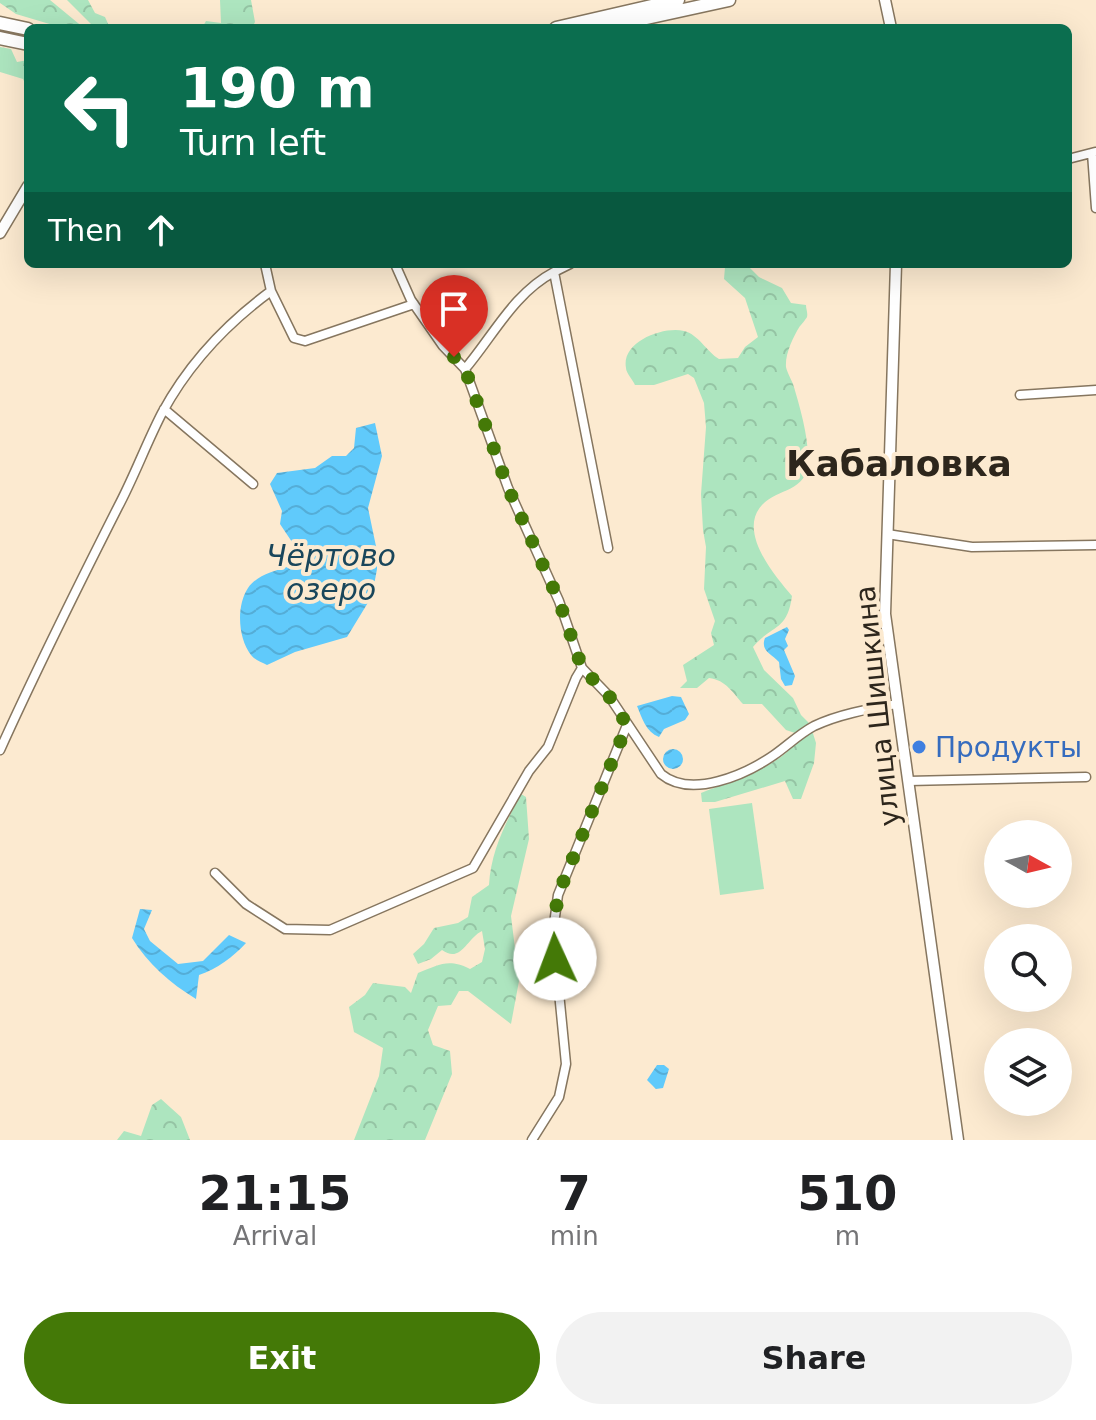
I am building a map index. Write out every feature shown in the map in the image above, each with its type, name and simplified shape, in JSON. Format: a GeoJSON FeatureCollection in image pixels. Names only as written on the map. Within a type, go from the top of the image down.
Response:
{"type":"FeatureCollection","features":[{"type":"Feature","properties":{"kind":"main road"},"geometry":{"type":"LineString","coordinates":[[573,24],[678,0]]}},
{"type":"Feature","properties":{"kind":"main road"},"geometry":{"type":"LineString","coordinates":[[619,24],[729,0]]}},
{"type":"Feature","properties":{"kind":"main road"},"geometry":{"type":"LineString","coordinates":[[0,23],[24,28]]}},
{"type":"Feature","properties":{"kind":"main road"},"geometry":{"type":"LineString","coordinates":[[0,38],[24,43]]}},
{"type":"Feature","properties":{"kind":"street"},"geometry":{"type":"LineString","coordinates":[[885,0],[890,24]]}},
{"type":"Feature","properties":{"kind":"street"},"geometry":{"type":"LineString","coordinates":[[1072,158],[1094,152],[1096,208]]}},
{"type":"Feature","properties":{"kind":"street"},"geometry":{"type":"LineString","coordinates":[[0,233],[24,193]]}},
{"type":"Feature","properties":{"kind":"street"},"geometry":{"type":"LineString","coordinates":[[266,268],[271,291],[294,338],[305,341],[414,304]]}},
{"type":"Feature","properties":{"kind":"street"},"geometry":{"type":"LineString","coordinates":[[397,268],[414,304],[443,346],[465,369],[508,488],[559,601],[582,668],[609,696],[661,774],[671,782],[690,785],[715,781],[748,770],[813,727],[858,711],[897,704]]}},
{"type":"Feature","properties":{"kind":"street"},"geometry":{"type":"LineString","coordinates":[[465,369],[524,294],[538,280],[562,268]]}},
{"type":"Feature","properties":{"kind":"street","name":"улица Шишкина"},"geometry":{"type":"LineString","coordinates":[[896,268],[885,614],[958,1140]]}},
{"type":"Feature","properties":{"kind":"street"},"geometry":{"type":"LineString","coordinates":[[554,272],[608,548]]}},
{"type":"Feature","properties":{"kind":"street"},"geometry":{"type":"LineString","coordinates":[[0,750],[164,409],[208,345],[242,312],[271,291]]}},
{"type":"Feature","properties":{"kind":"street"},"geometry":{"type":"LineString","coordinates":[[1020,395],[1096,390]]}},
{"type":"Feature","properties":{"kind":"street"},"geometry":{"type":"LineString","coordinates":[[164,409],[253,484]]}},
{"type":"Feature","properties":{"kind":"street"},"geometry":{"type":"LineString","coordinates":[[887,534],[972,547],[1096,545]]}},
{"type":"Feature","properties":{"kind":"street"},"geometry":{"type":"LineString","coordinates":[[215,873],[246,904],[285,929],[330,930],[473,868],[529,771],[548,747],[582,668]]}},
{"type":"Feature","properties":{"kind":"street"},"geometry":{"type":"LineString","coordinates":[[532,1140],[559,1097],[566,1064],[553,931],[558,895],[627,725]]}},
{"type":"Feature","properties":{"kind":"street"},"geometry":{"type":"LineString","coordinates":[[908,781],[1086,777]]}},
{"type":"Feature","properties":{"kind":"green space"},"geometry":{"type":"Polygon","coordinates":[[[0,0],[50,0],[79,24],[50,24],[16,14],[0,0]]]}},
{"type":"Feature","properties":{"kind":"green space"},"geometry":{"type":"Polygon","coordinates":[[[67,0],[88,0],[95,13],[105,17],[108,24],[91,24],[67,0]]]}},
{"type":"Feature","properties":{"kind":"green space"},"geometry":{"type":"Polygon","coordinates":[[[220,0],[251,0],[254,24],[204,24],[206,21],[221,23],[220,0]]]}},
{"type":"Feature","properties":{"kind":"green space"},"geometry":{"type":"Polygon","coordinates":[[[0,47],[11,49],[17,62],[24,61],[24,81],[0,72],[0,47]]]}},
{"type":"Feature","properties":{"kind":"green space"},"geometry":{"type":"Polygon","coordinates":[[[725,268],[750,268],[759,277],[782,288],[791,303],[806,305],[807,317],[790,346],[786,367],[806,433],[806,472],[797,484],[762,505],[755,516],[754,528],[768,566],[792,596],[790,608],[782,622],[753,647],[764,670],[793,698],[801,715],[810,724],[816,743],[814,763],[801,799],[793,799],[785,781],[715,802],[702,802],[701,793],[770,764],[793,746],[801,735],[786,730],[762,704],[743,704],[729,688],[715,679],[709,678],[697,688],[680,688],[687,681],[683,665],[714,645],[711,633],[715,621],[704,589],[706,547],[701,494],[706,427],[704,403],[694,378],[688,374],[654,385],[635,385],[626,368],[626,359],[637,344],[655,334],[675,330],[694,336],[719,359],[738,358],[745,347],[758,337],[745,298],[724,279],[725,268]]]}},
{"type":"Feature","properties":{"kind":"green space"},"geometry":{"type":"Polygon","coordinates":[[[521,794],[526,797],[529,839],[511,916],[519,981],[511,1024],[468,991],[459,991],[451,1005],[438,1006],[428,1030],[433,1045],[450,1051],[452,1074],[425,1140],[354,1140],[379,1076],[383,1048],[354,1032],[349,1007],[365,995],[373,983],[405,987],[411,993],[418,973],[449,963],[470,969],[482,962],[485,949],[482,931],[454,954],[442,950],[418,964],[413,954],[434,928],[458,923],[468,917],[472,897],[489,885],[496,849],[521,794]]]}},
{"type":"Feature","properties":{"kind":"green space"},"geometry":{"type":"Polygon","coordinates":[[[752,803],[764,889],[720,895],[709,809],[752,803]]]}},
{"type":"Feature","properties":{"kind":"green space"},"geometry":{"type":"Polygon","coordinates":[[[161,1099],[181,1117],[190,1140],[117,1140],[124,1131],[141,1136],[152,1105],[161,1099]]]}},
{"type":"Feature","properties":{"kind":"water","name":"Чёртово озеро"},"geometry":{"type":"Polygon","coordinates":[[[375,423],[382,456],[368,508],[377,551],[372,596],[347,637],[295,652],[267,665],[254,658],[247,648],[241,631],[240,613],[248,588],[261,577],[287,567],[294,545],[280,524],[282,511],[270,484],[277,473],[315,468],[332,456],[346,456],[354,448],[356,428],[375,423]]]}},
{"type":"Feature","properties":{"kind":"water"},"geometry":{"type":"Polygon","coordinates":[[[787,627],[789,630],[785,639],[788,646],[784,650],[795,676],[792,685],[785,686],[779,662],[765,649],[764,642],[765,638],[787,627]]]}},
{"type":"Feature","properties":{"kind":"water"},"geometry":{"type":"Polygon","coordinates":[[[672,696],[681,697],[689,714],[685,720],[664,729],[659,737],[648,728],[637,706],[672,696]]]}},
{"type":"Feature","properties":{"kind":"water"},"geometry":{"type":"Polygon","coordinates":[[[673,749],[680,752],[683,759],[680,766],[673,769],[666,766],[663,759],[666,752],[673,749]]]}},
{"type":"Feature","properties":{"kind":"water"},"geometry":{"type":"Polygon","coordinates":[[[140,909],[152,910],[144,929],[150,941],[178,964],[203,961],[229,935],[246,943],[224,962],[199,975],[196,999],[160,972],[132,938],[140,909]]]}},
{"type":"Feature","properties":{"kind":"water"},"geometry":{"type":"Polygon","coordinates":[[[657,1065],[669,1069],[663,1088],[656,1089],[647,1080],[657,1065]]]}},
{"type":"Feature","properties":{"kind":"place","name":"Продукты"},"geometry":{"type":"Point","coordinates":[919,747]}},
{"type":"Feature","properties":{"kind":"district","name":"Кабаловка"},"geometry":{"type":"Point","coordinates":[899,463]}},
{"type":"Feature","properties":{"kind":"route"},"geometry":{"type":"LineString","coordinates":[[454,357],[465,369],[508,488],[559,601],[582,668],[609,696],[627,725],[558,895],[553,931],[555,959]]}}]}
